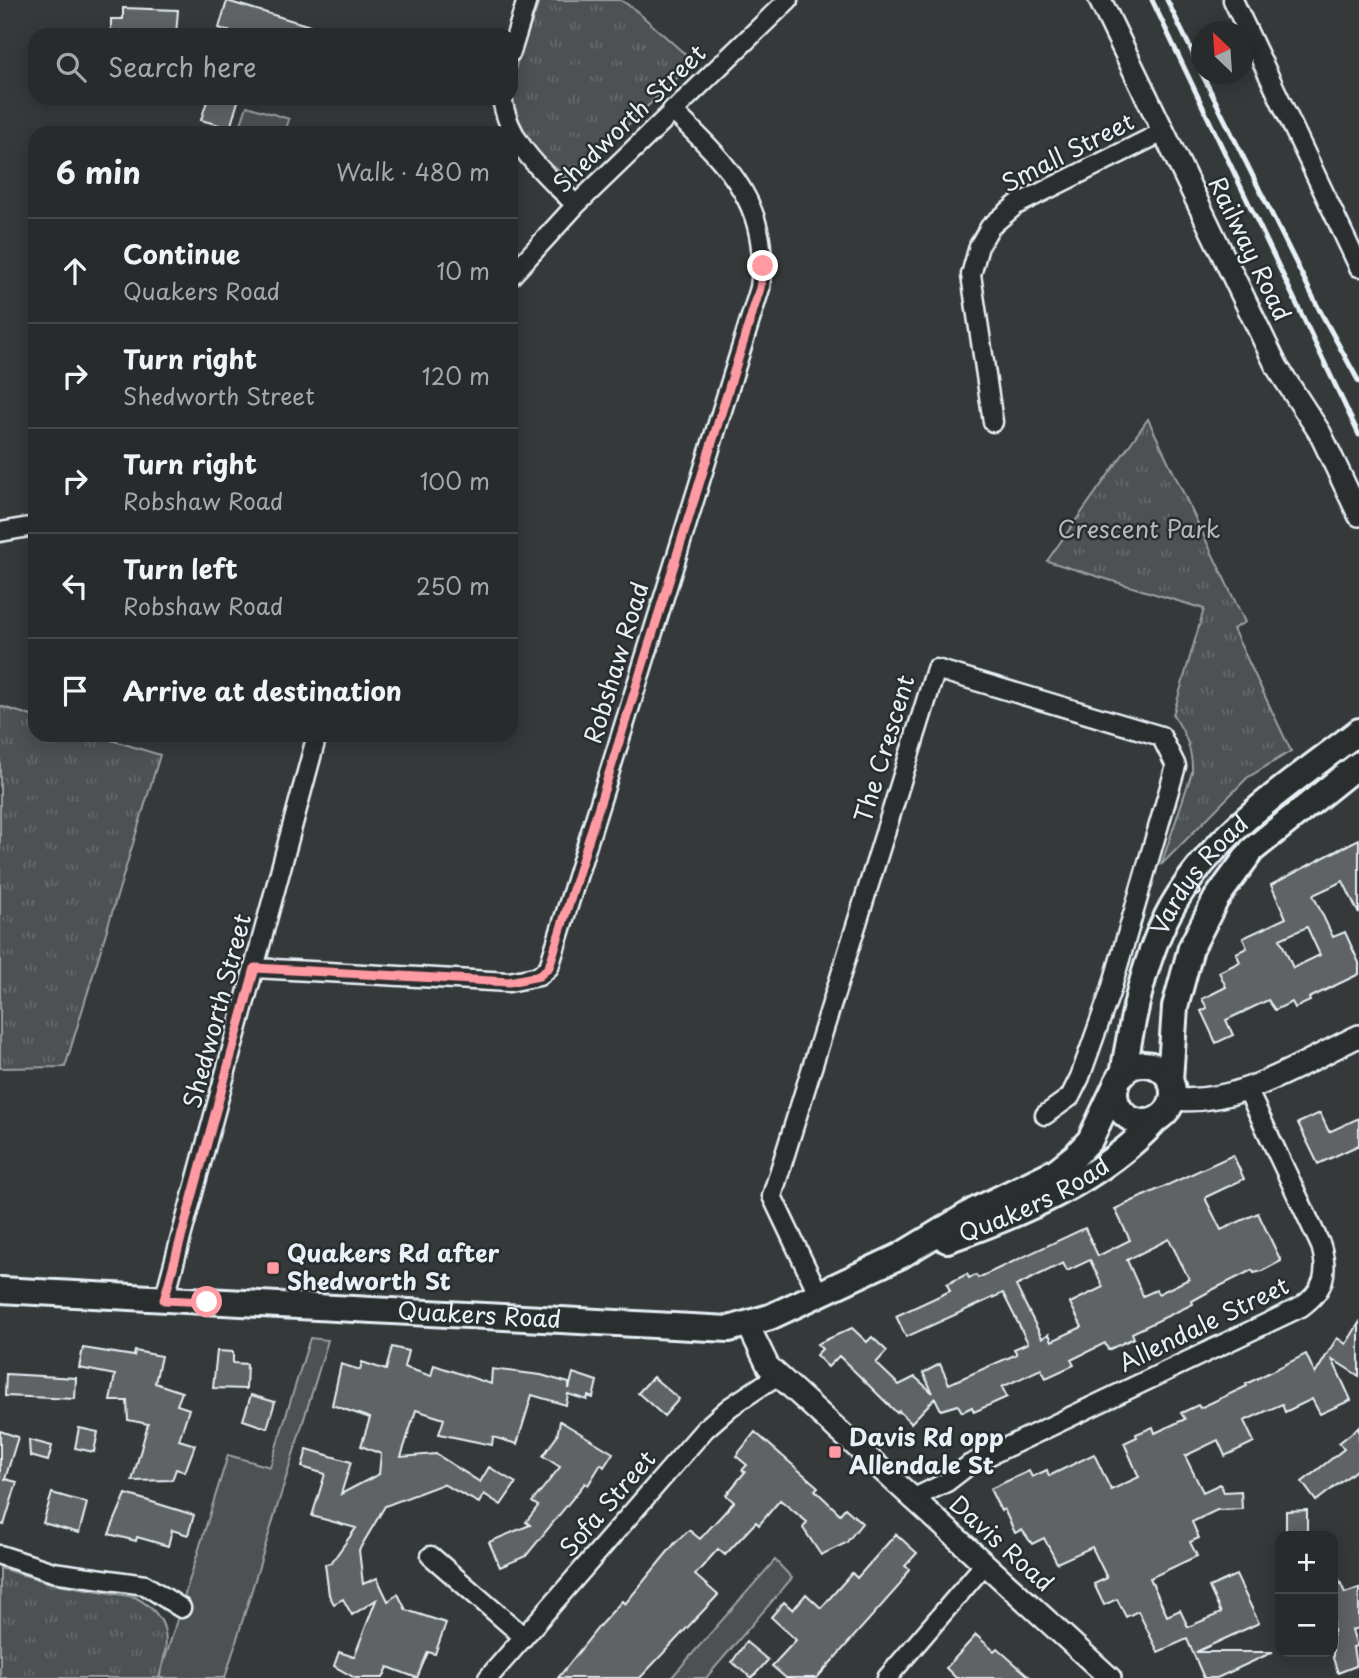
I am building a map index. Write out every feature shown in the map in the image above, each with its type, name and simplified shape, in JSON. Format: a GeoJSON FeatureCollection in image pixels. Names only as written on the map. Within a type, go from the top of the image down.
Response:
{"type":"FeatureCollection","features":[{"type":"Feature","properties":{"kind":"main road","name":"Vardys Road"},"geometry":{"type":"LineString","coordinates":[[1119,1079],[1151,954],[1179,896],[1206,858],[1249,816],[1359,731]]}},
{"type":"Feature","properties":{"kind":"main road","name":"Vardys Road"},"geometry":{"type":"LineString","coordinates":[[1172,1089],[1175,1007],[1191,948],[1216,899],[1252,850],[1359,764]]}},
{"type":"Feature","properties":{"kind":"main road"},"geometry":{"type":"LineString","coordinates":[[1139,1065],[1148,1065],[1165,1073],[1172,1089],[1164,1115],[1156,1120],[1137,1122],[1121,1112],[1115,1095],[1119,1079],[1139,1065]]}},
{"type":"Feature","properties":{"kind":"main road","name":"Quakers Road"},"geometry":{"type":"LineString","coordinates":[[0,1290],[704,1330],[748,1325],[900,1256],[974,1211],[1037,1182],[1076,1156],[1090,1140],[1119,1079]]}},
{"type":"Feature","properties":{"kind":"main road","name":"Quakers Road"},"geometry":{"type":"LineString","coordinates":[[900,1256],[981,1228],[1065,1188],[1129,1147],[1156,1120]]}},
{"type":"Feature","properties":{"kind":"street"},"geometry":{"type":"LineString","coordinates":[[518,29],[527,0]]}},
{"type":"Feature","properties":{"kind":"street","name":"Shedworth Street"},"geometry":{"type":"LineString","coordinates":[[518,268],[576,205],[788,0]]}},
{"type":"Feature","properties":{"kind":"street","name":"Railway Road"},"geometry":{"type":"LineString","coordinates":[[1100,0],[1277,367],[1320,433],[1359,515]]}},
{"type":"Feature","properties":{"kind":"street"},"geometry":{"type":"LineString","coordinates":[[1233,0],[1359,267]]}},
{"type":"Feature","properties":{"kind":"street"},"geometry":{"type":"LineString","coordinates":[[504,105],[509,126]]}},
{"type":"Feature","properties":{"kind":"street","name":"Robshaw Road"},"geometry":{"type":"LineString","coordinates":[[255,968],[509,982],[539,976],[549,967],[762,277],[761,243],[752,207],[743,189],[720,156],[673,110]]}},
{"type":"Feature","properties":{"kind":"street","name":"Small Street"},"geometry":{"type":"LineString","coordinates":[[993,422],[971,275],[979,246],[989,227],[1016,205],[1163,132]]}},
{"type":"Feature","properties":{"kind":"street"},"geometry":{"type":"LineString","coordinates":[[518,142],[524,152],[576,205]]}},
{"type":"Feature","properties":{"kind":"street"},"geometry":{"type":"LineString","coordinates":[[0,532],[28,527]]}},
{"type":"Feature","properties":{"kind":"street","name":"The Crescent"},"geometry":{"type":"LineString","coordinates":[[819,1295],[772,1196],[936,668],[1160,736],[1176,766],[1111,990],[1080,1077],[1070,1097],[1045,1115]]}},
{"type":"Feature","properties":{"kind":"street","name":"Shedworth Street"},"geometry":{"type":"LineString","coordinates":[[164,1300],[315,742]]}},
{"type":"Feature","properties":{"kind":"street"},"geometry":{"type":"LineString","coordinates":[[1172,1089],[1218,1098],[1247,1089],[1359,1036]]}},
{"type":"Feature","properties":{"kind":"street","name":"Allendale Street"},"geometry":{"type":"LineString","coordinates":[[912,1499],[947,1482],[969,1465],[1317,1297],[1326,1263],[1321,1246],[1247,1089]]}},
{"type":"Feature","properties":{"kind":"street","name":"Davis Road"},"geometry":{"type":"LineString","coordinates":[[748,1325],[761,1355],[778,1375],[1110,1678]]}},
{"type":"Feature","properties":{"kind":"street","name":"Sofa Street"},"geometry":{"type":"LineString","coordinates":[[488,1678],[705,1429],[730,1407],[778,1375]]}},
{"type":"Feature","properties":{"kind":"street"},"geometry":{"type":"LineString","coordinates":[[0,1555],[53,1572],[145,1585],[181,1608]]}},
{"type":"Feature","properties":{"kind":"street"},"geometry":{"type":"LineString","coordinates":[[431,1556],[524,1637]]}},
{"type":"Feature","properties":{"kind":"street"},"geometry":{"type":"LineString","coordinates":[[887,1678],[984,1565]]}},
{"type":"Feature","properties":{"kind":"green space"},"geometry":{"type":"Polygon","coordinates":[[[540,0],[620,0],[632,7],[694,62],[570,180],[529,145],[519,131],[513,115],[512,105],[518,105],[518,59],[540,0]]]}},
{"type":"Feature","properties":{"kind":"green space"},"geometry":{"type":"Polygon","coordinates":[[[247,106],[289,119],[287,126],[240,126],[247,106]]]}},
{"type":"Feature","properties":{"kind":"green space","name":"Crescent Park"},"geometry":{"type":"Polygon","coordinates":[[[1148,419],[1245,622],[1233,629],[1291,751],[1247,778],[1161,865],[1192,772],[1187,742],[1173,715],[1204,609],[1047,561],[1148,419]]]}},
{"type":"Feature","properties":{"kind":"green space"},"geometry":{"type":"Polygon","coordinates":[[[0,706],[28,715],[28,742],[118,742],[160,755],[65,1067],[0,1068],[0,706]]]}},
{"type":"Feature","properties":{"kind":"green space"},"geometry":{"type":"Polygon","coordinates":[[[310,1338],[328,1340],[225,1678],[159,1678],[228,1455],[270,1467],[310,1338]]]}},
{"type":"Feature","properties":{"kind":"green space"},"geometry":{"type":"Polygon","coordinates":[[[775,1560],[792,1578],[706,1678],[671,1678],[775,1560]]]}},
{"type":"Feature","properties":{"kind":"green space"},"geometry":{"type":"Polygon","coordinates":[[[0,1568],[51,1583],[135,1597],[147,1605],[162,1622],[165,1632],[165,1653],[159,1678],[0,1678],[0,1568]]]}},
{"type":"Feature","properties":{"kind":"building"},"geometry":{"type":"Polygon","coordinates":[[[227,1],[317,28],[219,28],[227,1]]]}},
{"type":"Feature","properties":{"kind":"building"},"geometry":{"type":"Polygon","coordinates":[[[123,8],[178,10],[177,28],[111,28],[111,19],[123,19],[123,8]]]}},
{"type":"Feature","properties":{"kind":"building"},"geometry":{"type":"Polygon","coordinates":[[[206,105],[237,105],[231,126],[201,120],[206,105]]]}},
{"type":"Feature","properties":{"kind":"building"},"geometry":{"type":"Polygon","coordinates":[[[1359,839],[1359,914],[1343,881],[1313,895],[1333,937],[1345,932],[1359,963],[1359,974],[1309,998],[1310,1001],[1295,1008],[1292,1002],[1275,1010],[1268,1000],[1226,1020],[1233,1035],[1216,1043],[1201,1011],[1207,1008],[1202,999],[1226,987],[1219,972],[1240,962],[1236,953],[1247,948],[1243,938],[1286,918],[1271,885],[1359,839]],[[1307,927],[1280,939],[1293,968],[1320,955],[1307,927]]]}},
{"type":"Feature","properties":{"kind":"building"},"geometry":{"type":"Polygon","coordinates":[[[1320,1113],[1329,1132],[1359,1118],[1359,1145],[1318,1164],[1298,1123],[1320,1113]]]}},
{"type":"Feature","properties":{"kind":"building"},"geometry":{"type":"Polygon","coordinates":[[[1233,1155],[1244,1179],[1206,1197],[1206,1200],[1221,1230],[1258,1213],[1281,1261],[1262,1271],[1254,1273],[1252,1270],[1212,1290],[1192,1301],[1193,1304],[1132,1333],[1134,1338],[1108,1350],[1105,1343],[1071,1360],[1074,1365],[1046,1378],[1041,1369],[1002,1387],[1007,1397],[974,1412],[972,1407],[962,1412],[958,1405],[941,1410],[935,1398],[911,1423],[899,1411],[897,1413],[839,1356],[828,1367],[816,1355],[822,1349],[817,1344],[852,1328],[867,1342],[872,1337],[887,1351],[876,1363],[899,1385],[915,1377],[933,1393],[923,1373],[940,1364],[949,1384],[1017,1354],[1014,1349],[1028,1343],[1003,1293],[906,1337],[896,1316],[950,1291],[947,1284],[967,1274],[969,1278],[976,1275],[978,1278],[1085,1228],[1098,1256],[1130,1240],[1115,1209],[1233,1155]],[[1169,1239],[1127,1260],[1143,1296],[1156,1290],[1158,1294],[1189,1279],[1169,1239]],[[1090,1260],[1067,1271],[1063,1263],[1016,1286],[1042,1338],[1049,1334],[1052,1341],[1082,1327],[1070,1303],[1103,1287],[1090,1260]]]}},
{"type":"Feature","properties":{"kind":"building"},"geometry":{"type":"Polygon","coordinates":[[[1359,1323],[1359,1376],[1332,1359],[1351,1400],[1320,1414],[1312,1399],[1285,1412],[1282,1404],[1244,1421],[1254,1442],[1225,1456],[1218,1440],[1185,1456],[1203,1492],[1220,1484],[1224,1492],[1241,1491],[1242,1509],[1217,1510],[1192,1522],[1199,1538],[1190,1542],[1197,1556],[1150,1578],[1167,1616],[1180,1610],[1188,1627],[1221,1613],[1209,1587],[1236,1575],[1259,1623],[1196,1652],[1273,1652],[1217,1678],[1204,1678],[1187,1639],[1158,1652],[1138,1611],[1126,1617],[1117,1599],[1104,1605],[1094,1584],[1107,1578],[1092,1547],[1057,1563],[1044,1538],[1032,1544],[1022,1530],[1015,1533],[1004,1509],[1001,1511],[990,1489],[1029,1471],[1032,1477],[1047,1470],[1049,1476],[1094,1454],[1111,1490],[1139,1477],[1124,1443],[1137,1437],[1136,1434],[1153,1427],[1155,1433],[1185,1419],[1181,1413],[1198,1405],[1200,1408],[1247,1386],[1246,1384],[1306,1354],[1315,1374],[1337,1338],[1346,1344],[1359,1323]]]}},
{"type":"Feature","properties":{"kind":"building"},"geometry":{"type":"Polygon","coordinates":[[[392,1347],[408,1351],[404,1367],[431,1376],[434,1365],[491,1384],[492,1369],[541,1375],[569,1383],[569,1389],[573,1373],[597,1381],[593,1398],[588,1396],[587,1400],[568,1394],[566,1405],[532,1395],[517,1444],[493,1437],[492,1445],[439,1434],[444,1419],[416,1410],[401,1457],[436,1454],[480,1482],[489,1467],[516,1483],[501,1505],[484,1494],[479,1503],[443,1484],[385,1506],[359,1550],[363,1584],[377,1578],[388,1601],[398,1594],[406,1610],[446,1623],[435,1654],[428,1652],[417,1678],[388,1667],[383,1678],[355,1678],[334,1666],[339,1652],[354,1657],[376,1600],[352,1615],[343,1599],[334,1604],[329,1595],[325,1564],[331,1563],[356,1528],[312,1516],[325,1474],[302,1467],[307,1449],[351,1462],[341,1494],[379,1474],[381,1454],[361,1446],[370,1418],[332,1405],[341,1364],[360,1370],[362,1362],[386,1370],[392,1347]]]}},
{"type":"Feature","properties":{"kind":"building"},"geometry":{"type":"Polygon","coordinates":[[[83,1348],[134,1356],[135,1351],[161,1356],[155,1383],[182,1392],[177,1405],[189,1409],[179,1440],[195,1445],[185,1472],[176,1469],[172,1480],[132,1481],[148,1424],[128,1420],[127,1401],[110,1401],[115,1375],[79,1368],[83,1348]]]}},
{"type":"Feature","properties":{"kind":"building"},"geometry":{"type":"Polygon","coordinates":[[[217,1351],[233,1352],[233,1363],[247,1364],[246,1389],[213,1388],[217,1351]]]}},
{"type":"Feature","properties":{"kind":"building"},"geometry":{"type":"Polygon","coordinates":[[[6,1374],[76,1378],[75,1399],[5,1396],[6,1374]]]}},
{"type":"Feature","properties":{"kind":"building"},"geometry":{"type":"Polygon","coordinates":[[[653,1377],[679,1399],[664,1416],[638,1393],[653,1377]]]}},
{"type":"Feature","properties":{"kind":"building"},"geometry":{"type":"Polygon","coordinates":[[[251,1395],[275,1402],[267,1428],[243,1420],[251,1395]]]}},
{"type":"Feature","properties":{"kind":"building"},"geometry":{"type":"Polygon","coordinates":[[[560,1421],[613,1453],[604,1467],[601,1464],[588,1485],[585,1483],[526,1556],[500,1567],[489,1542],[530,1525],[526,1522],[538,1506],[532,1502],[560,1467],[543,1456],[557,1436],[560,1421]]]}},
{"type":"Feature","properties":{"kind":"building"},"geometry":{"type":"Polygon","coordinates":[[[1359,1427],[1359,1468],[1316,1501],[1302,1482],[1344,1449],[1339,1443],[1359,1427]]]}},
{"type":"Feature","properties":{"kind":"building"},"geometry":{"type":"Polygon","coordinates":[[[79,1428],[98,1432],[94,1452],[75,1448],[79,1428]]]}},
{"type":"Feature","properties":{"kind":"building"},"geometry":{"type":"Polygon","coordinates":[[[0,1431],[18,1437],[5,1479],[17,1482],[4,1525],[0,1524],[0,1431]]]}},
{"type":"Feature","properties":{"kind":"building"},"geometry":{"type":"Polygon","coordinates":[[[755,1432],[818,1487],[815,1490],[840,1514],[845,1508],[862,1523],[846,1543],[821,1555],[803,1528],[807,1522],[780,1500],[759,1525],[756,1522],[725,1555],[718,1549],[695,1575],[718,1595],[640,1678],[558,1678],[601,1624],[622,1601],[625,1604],[675,1543],[689,1530],[700,1539],[734,1502],[726,1495],[745,1472],[742,1470],[747,1465],[736,1456],[755,1432]]]}},
{"type":"Feature","properties":{"kind":"building"},"geometry":{"type":"Polygon","coordinates":[[[29,1440],[52,1446],[48,1461],[30,1456],[29,1440]]]}},
{"type":"Feature","properties":{"kind":"building"},"geometry":{"type":"Polygon","coordinates":[[[52,1493],[87,1503],[79,1533],[43,1523],[52,1493]]]}},
{"type":"Feature","properties":{"kind":"building"},"geometry":{"type":"Polygon","coordinates":[[[126,1494],[194,1515],[188,1535],[172,1530],[168,1546],[137,1537],[136,1541],[109,1534],[126,1494]]]}},
{"type":"Feature","properties":{"kind":"building"},"geometry":{"type":"Polygon","coordinates":[[[1307,1510],[1307,1531],[1286,1531],[1286,1511],[1307,1510]]]}},
{"type":"Feature","properties":{"kind":"building"},"geometry":{"type":"Polygon","coordinates":[[[896,1534],[917,1553],[905,1566],[909,1569],[898,1587],[817,1678],[786,1678],[772,1666],[796,1640],[771,1617],[784,1602],[793,1610],[806,1594],[821,1608],[852,1573],[857,1578],[896,1534]]]}},
{"type":"Feature","properties":{"kind":"building"},"geometry":{"type":"Polygon","coordinates":[[[1338,1577],[1345,1593],[1359,1588],[1359,1628],[1352,1630],[1357,1646],[1353,1647],[1356,1666],[1338,1673],[1333,1658],[1338,1657],[1338,1577]]]}},
{"type":"Feature","properties":{"kind":"building"},"geometry":{"type":"Polygon","coordinates":[[[976,1635],[994,1651],[997,1648],[1031,1678],[956,1678],[946,1668],[976,1635]]]}},
{"type":"Feature","properties":{"kind":"building"},"geometry":{"type":"Polygon","coordinates":[[[746,1642],[768,1660],[752,1678],[732,1662],[746,1642]]]}},
{"type":"Feature","properties":{"kind":"railway"},"geometry":{"type":"LineString","coordinates":[[1152,0],[1359,435]]}},
{"type":"Feature","properties":{"kind":"railway"},"geometry":{"type":"LineString","coordinates":[[1167,0],[1191,49]]}},
{"type":"Feature","properties":{"kind":"railway"},"geometry":{"type":"LineString","coordinates":[[1207,84],[1319,309],[1359,382]]}},
{"type":"Feature","properties":{"kind":"place","name":"Quakers Rd after Shedworth St"},"geometry":{"type":"Point","coordinates":[273,1268]}},
{"type":"Feature","properties":{"kind":"place","name":"Davis Rd opp Allendale St"},"geometry":{"type":"Point","coordinates":[835,1452]}},
{"type":"Feature","properties":{"kind":"route"},"geometry":{"type":"LineString","coordinates":[[207,1302],[164,1300],[255,968],[509,982],[539,976],[549,967],[555,956],[575,880],[760,288],[763,266]]}}]}
